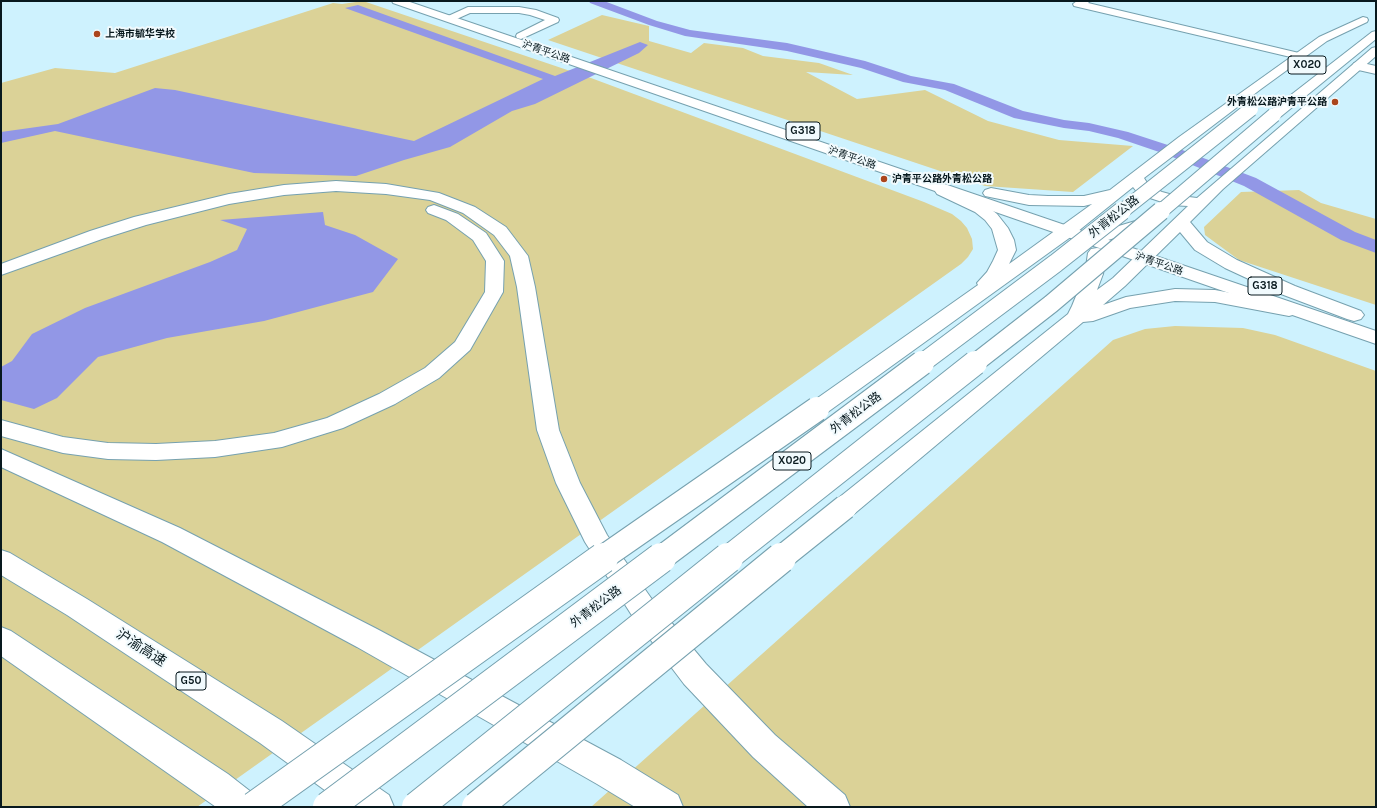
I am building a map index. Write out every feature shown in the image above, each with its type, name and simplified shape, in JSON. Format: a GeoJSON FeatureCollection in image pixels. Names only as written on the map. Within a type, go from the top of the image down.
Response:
{"type":"FeatureCollection","features":[{"type":"Feature","properties":{"kind":"main road","name":"沪青平公路"},"geometry":{"type":"LineString","coordinates":[[397,1],[520,36],[581,60]]}},
{"type":"Feature","properties":{"kind":"main road","name":"沪青平公路"},"geometry":{"type":"LineString","coordinates":[[417,1],[454,17],[610,70],[934,187],[1072,227]]}},
{"type":"Feature","properties":{"kind":"main road"},"geometry":{"type":"LineString","coordinates":[[1085,1],[1078,4],[1299,56]]}},
{"type":"Feature","properties":{"kind":"main road"},"geometry":{"type":"LineString","coordinates":[[454,17],[465,11],[476,9],[491,11],[526,10],[554,20],[520,36]]}},
{"type":"Feature","properties":{"kind":"main road","name":"X020"},"geometry":{"type":"LineString","coordinates":[[1299,56],[1331,34],[1367,16],[1322,54]]}},
{"type":"Feature","properties":{"kind":"main road","name":"外青松公路"},"geometry":{"type":"LineString","coordinates":[[328,807],[1262,108],[1376,34]]}},
{"type":"Feature","properties":{"kind":"main road"},"geometry":{"type":"LineString","coordinates":[[477,807],[714,612],[1068,325],[1119,282],[1203,200],[1247,160],[1366,63],[1376,50]]}},
{"type":"Feature","properties":{"kind":"main road"},"geometry":{"type":"LineString","coordinates":[[254,807],[591,566],[997,282],[1072,227],[1184,140],[1299,56]]}},
{"type":"Feature","properties":{"kind":"main road"},"geometry":{"type":"LineString","coordinates":[[1366,63],[1376,70]]}},
{"type":"Feature","properties":{"kind":"main road","name":"沪青平公路"},"geometry":{"type":"LineString","coordinates":[[610,70],[990,193],[1072,227],[1149,254],[1308,315],[1376,338]]}},
{"type":"Feature","properties":{"kind":"main road","name":"外青松公路"},"geometry":{"type":"LineString","coordinates":[[417,807],[815,489],[1050,304],[1262,108]]}},
{"type":"Feature","properties":{"kind":"main road"},"geometry":{"type":"LineString","coordinates":[[1141,173],[1138,184],[1143,189],[1156,195],[1184,202],[1203,200]]}},
{"type":"Feature","properties":{"kind":"main road"},"geometry":{"type":"LineString","coordinates":[[1,270],[96,235],[140,221],[230,203],[284,190],[336,186],[386,189],[433,196],[469,210],[500,231],[519,256],[526,287],[548,430],[568,483],[598,542],[641,606],[695,674],[764,746],[832,807]]}},
{"type":"Feature","properties":{"kind":"main road"},"geometry":{"type":"LineString","coordinates":[[934,187],[981,209],[991,217],[1000,228],[1005,240],[1007,250],[994,275],[963,306]]}},
{"type":"Feature","properties":{"kind":"main road"},"geometry":{"type":"LineString","coordinates":[[990,193],[1029,200],[1084,201],[1104,198],[1123,188]]}},
{"type":"Feature","properties":{"kind":"main road"},"geometry":{"type":"LineString","coordinates":[[1068,325],[1082,306],[1094,274],[1104,218],[1110,206],[1123,188]]}},
{"type":"Feature","properties":{"kind":"main road"},"geometry":{"type":"LineString","coordinates":[[1,281],[102,243],[230,203],[329,196],[376,197],[421,204],[452,217],[480,237],[495,261],[494,292],[463,346],[432,373],[387,399],[336,423],[274,441],[215,449],[156,452],[108,451],[63,445],[1,428]]}},
{"type":"Feature","properties":{"kind":"main road"},"geometry":{"type":"LineString","coordinates":[[997,282],[1031,264],[1100,237],[1173,214],[1203,200]]}},
{"type":"Feature","properties":{"kind":"main road"},"geometry":{"type":"LineString","coordinates":[[1182,222],[1191,236],[1201,246],[1231,264],[1288,290],[1354,315]]}},
{"type":"Feature","properties":{"kind":"main road","name":"沪青平公路"},"geometry":{"type":"LineString","coordinates":[[1149,254],[1376,322]]}},
{"type":"Feature","properties":{"kind":"main road"},"geometry":{"type":"LineString","coordinates":[[1068,325],[1126,303],[1175,295],[1215,296],[1273,306],[1308,315]]}},
{"type":"Feature","properties":{"kind":"main road"},"geometry":{"type":"LineString","coordinates":[[1,457],[171,536],[353,631],[602,768],[666,807]]}},
{"type":"Feature","properties":{"kind":"main road","name":"沪渝高速"},"geometry":{"type":"LineString","coordinates":[[1,560],[77,607],[264,728],[377,807]]}},
{"type":"Feature","properties":{"kind":"main road"},"geometry":{"type":"LineString","coordinates":[[1,640],[216,786],[244,807]]}},
{"type":"Feature","properties":{"kind":"shaded area"},"geometry":{"type":"Polygon","coordinates":[[[363,1],[591,78],[924,202],[952,214],[961,221],[967,228],[972,239],[973,249],[961,264],[197,807],[1,807],[1,83],[55,68],[115,73],[333,3],[342,4],[363,1]]]}},
{"type":"Feature","properties":{"kind":"shaded area"},"geometry":{"type":"Polygon","coordinates":[[[602,15],[649,26],[649,41],[691,53],[704,43],[743,48],[763,56],[819,63],[853,75],[806,72],[857,99],[925,90],[988,121],[1059,140],[1133,146],[1073,192],[985,186],[548,40],[602,15]]]}},
{"type":"Feature","properties":{"kind":"shaded area"},"geometry":{"type":"Polygon","coordinates":[[[1299,190],[1321,203],[1376,219],[1376,305],[1239,260],[1205,235],[1204,227],[1241,192],[1299,190]]]}},
{"type":"Feature","properties":{"kind":"shaded area"},"geometry":{"type":"Polygon","coordinates":[[[1175,326],[1243,328],[1275,335],[1376,371],[1376,807],[591,807],[1113,340],[1145,329],[1175,326]]]}},
{"type":"Feature","properties":{"kind":"water"},"geometry":{"type":"Polygon","coordinates":[[[358,5],[555,76],[640,42],[648,45],[639,53],[535,104],[512,111],[450,147],[356,176],[254,173],[55,131],[1,143],[1,132],[58,124],[155,88],[175,90],[414,141],[543,79],[345,8],[358,5]]]}},
{"type":"Feature","properties":{"kind":"water"},"geometry":{"type":"Polygon","coordinates":[[[323,212],[325,225],[355,235],[398,259],[373,292],[264,321],[167,338],[98,357],[57,398],[34,409],[1,400],[1,367],[12,361],[32,334],[85,308],[210,262],[237,250],[247,229],[220,220],[323,212]]]}},
{"type":"Feature","properties":{"kind":"waterway"},"geometry":{"type":"LineString","coordinates":[[594,1],[653,23],[689,33],[787,47],[865,65],[908,79],[949,87],[1019,115],[1064,124],[1089,127],[1123,135],[1171,151],[1250,182],[1348,236],[1376,247]]}},
{"type":"Feature","properties":{"kind":"place","name":"上海市毓华学校"},"geometry":{"type":"Point","coordinates":[97,34]}},
{"type":"Feature","properties":{"kind":"place","name":"外青松公路沪青平公路"},"geometry":{"type":"Point","coordinates":[1335,102]}},
{"type":"Feature","properties":{"kind":"place","name":"沪青平公路外青松公路"},"geometry":{"type":"Point","coordinates":[884,179]}}]}
